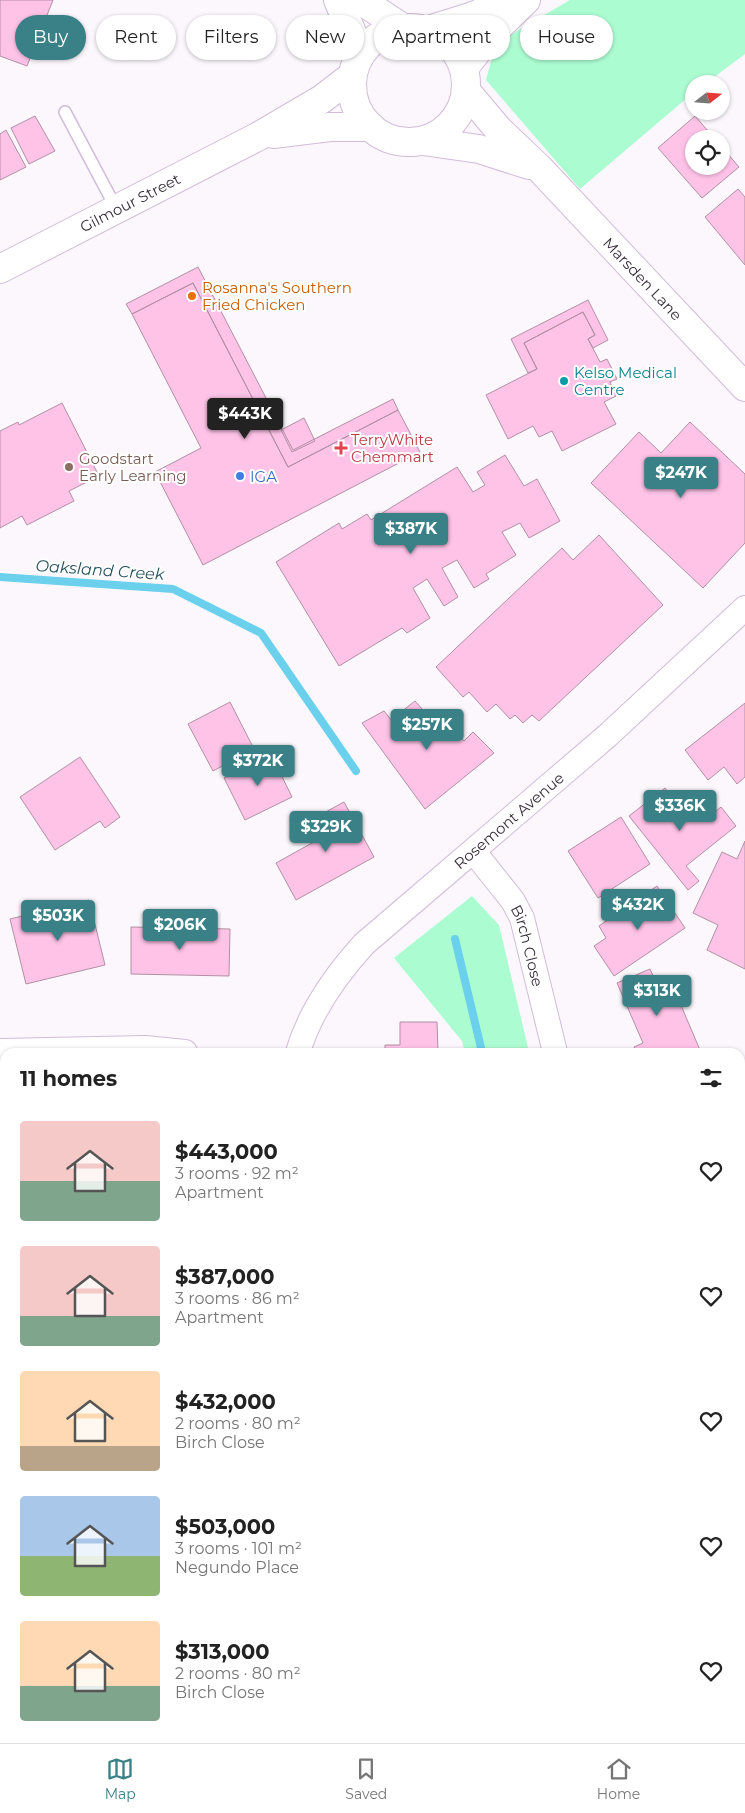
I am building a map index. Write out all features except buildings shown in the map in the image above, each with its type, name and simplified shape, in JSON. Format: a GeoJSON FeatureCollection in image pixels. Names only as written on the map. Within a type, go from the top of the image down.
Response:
{"type":"FeatureCollection","features":[{"type":"Feature","properties":{"kind":"main road"},"geometry":{"type":"LineString","coordinates":[[338,0],[351,29],[356,66],[353,93],[357,109],[371,127],[390,139],[406,142],[433,137],[452,123],[463,103],[465,80],[490,35],[526,0]]}},
{"type":"Feature","properties":{"kind":"main road"},"geometry":{"type":"LineString","coordinates":[[360,0],[388,15]]}},
{"type":"Feature","properties":{"kind":"main road"},"geometry":{"type":"LineString","coordinates":[[475,15],[512,0]]}},
{"type":"Feature","properties":{"kind":"main road"},"geometry":{"type":"LineString","coordinates":[[356,66],[365,48],[374,41]]}},
{"type":"Feature","properties":{"kind":"main road"},"geometry":{"type":"LineString","coordinates":[[456,60],[465,80]]}},
{"type":"Feature","properties":{"kind":"main road","name":"Gilmour Street"},"geometry":{"type":"LineString","coordinates":[[0,269],[259,136],[309,107],[356,66]]}},
{"type":"Feature","properties":{"kind":"main road","name":"Marsden Lane"},"geometry":{"type":"LineString","coordinates":[[465,80],[498,129],[540,169],[745,387]]}},
{"type":"Feature","properties":{"kind":"main road","name":"Gilmour Street"},"geometry":{"type":"LineString","coordinates":[[259,136],[330,127],[371,127]]}},
{"type":"Feature","properties":{"kind":"main road","name":"Marsden Lane"},"geometry":{"type":"LineString","coordinates":[[422,140],[486,150],[519,160],[540,169]]}},
{"type":"Feature","properties":{"kind":"street","name":"Rosemont Avenue"},"geometry":{"type":"LineString","coordinates":[[300,1048],[312,1017],[341,968],[382,928],[474,852],[607,736],[745,608]]}},
{"type":"Feature","properties":{"kind":"street","name":"Birch Close"},"geometry":{"type":"LineString","coordinates":[[474,852],[513,902],[522,918],[554,1048]]}},
{"type":"Feature","properties":{"kind":"lane"},"geometry":{"type":"LineString","coordinates":[[66,112],[116,208]]}},
{"type":"Feature","properties":{"kind":"green space"},"geometry":{"type":"Polygon","coordinates":[[[570,0],[745,0],[745,54],[717,75],[685,75],[685,100],[580,189],[486,80],[491,60],[510,60],[510,35],[520,29],[520,60],[613,60],[613,15],[544,15],[570,0]]]}},
{"type":"Feature","properties":{"kind":"green space"},"geometry":{"type":"Polygon","coordinates":[[[472,896],[499,925],[528,1048],[464,1048],[462,1041],[394,958],[472,896]]]}},
{"type":"Feature","properties":{"kind":"waterway","name":"Oaksland Creek"},"geometry":{"type":"LineString","coordinates":[[0,577],[173,589],[261,633],[356,771]]}},
{"type":"Feature","properties":{"kind":"waterway","name":"Oaksland Creek"},"geometry":{"type":"LineString","coordinates":[[455,939],[481,1048]]}},
{"type":"Feature","properties":{"kind":"place","name":"Rosanna's Southern Fried Chicken"},"geometry":{"type":"Point","coordinates":[192,296]}},
{"type":"Feature","properties":{"kind":"place","name":"Kelso Medical Centre"},"geometry":{"type":"Point","coordinates":[564,381]}},
{"type":"Feature","properties":{"kind":"place","name":"TerryWhite Chemmart"},"geometry":{"type":"Point","coordinates":[341,448]}},
{"type":"Feature","properties":{"kind":"place","name":"Goodstart Early Learning"},"geometry":{"type":"Point","coordinates":[69,467]}},
{"type":"Feature","properties":{"kind":"place","name":"IGA"},"geometry":{"type":"Point","coordinates":[240,476]}}]}
